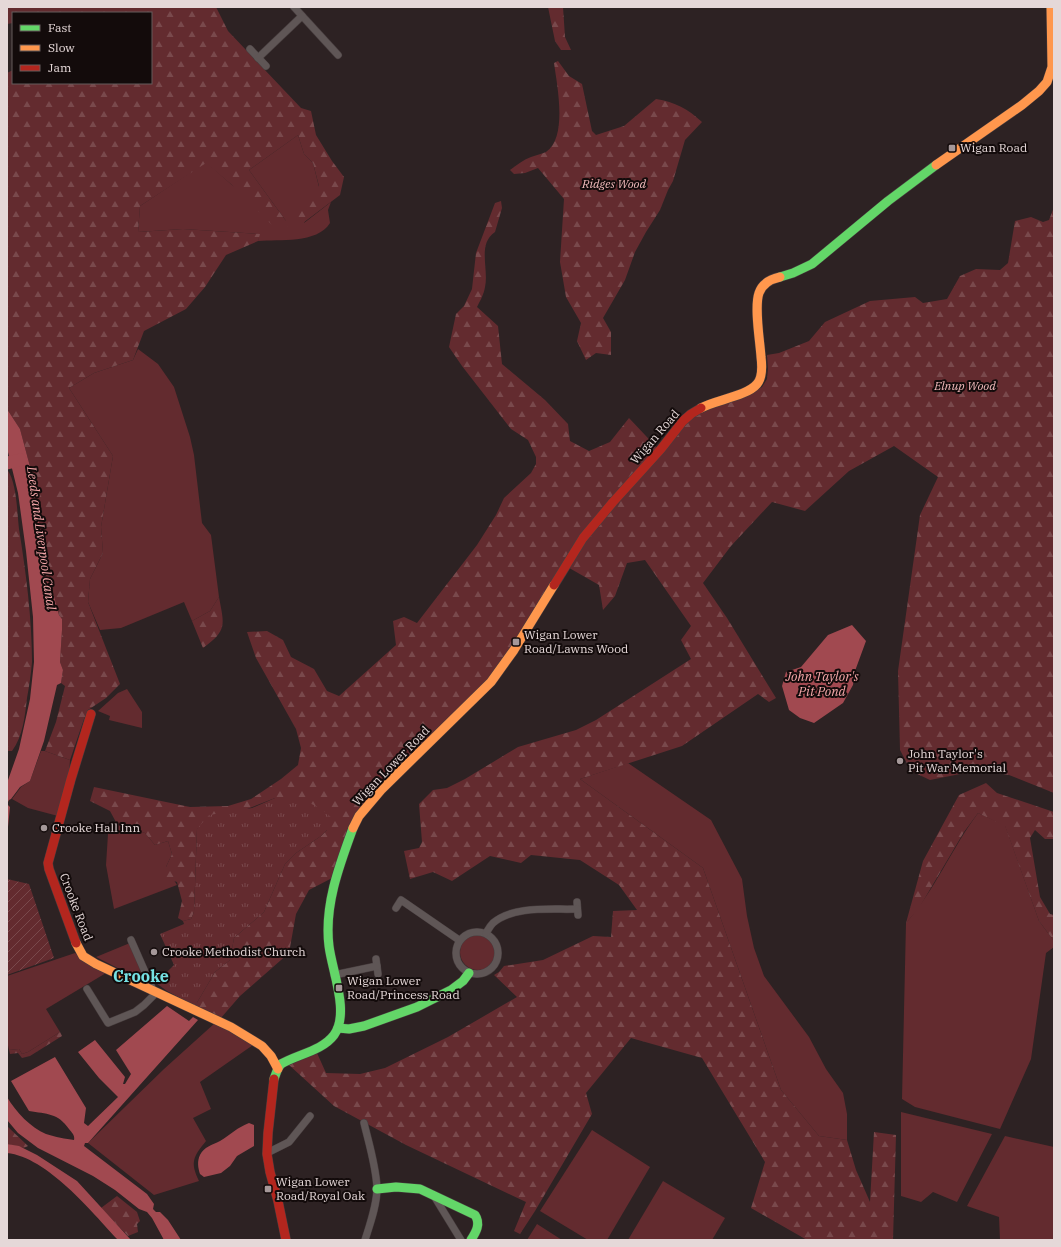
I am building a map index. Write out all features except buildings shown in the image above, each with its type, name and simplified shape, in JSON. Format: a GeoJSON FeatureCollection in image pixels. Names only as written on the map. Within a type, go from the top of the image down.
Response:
{"type":"FeatureCollection","features":[{"type":"Feature","properties":{"kind":"main road","name":"Wigan Road"},"geometry":{"type":"LineString","coordinates":[[575,550],[593,526],[661,449],[683,420],[705,406],[748,390],[758,382],[762,374],[762,364],[757,304],[759,292],[766,283],[778,277],[799,271],[812,264],[894,196],[1022,105],[1044,87],[1050,77],[1052,68],[1051,7]]}},
{"type":"Feature","properties":{"kind":"main road","name":"Wigan Lower Road"},"geometry":{"type":"LineString","coordinates":[[338,1028],[340,1022],[340,1010],[329,944],[330,906],[340,864],[356,820],[365,806],[491,682],[514,650],[575,550]]}},
{"type":"Feature","properties":{"kind":"main road","name":"Crooke Road"},"geometry":{"type":"LineString","coordinates":[[91,714],[49,858],[49,869],[76,944],[83,956],[96,964],[231,1027],[262,1046],[271,1056],[278,1068]]}},
{"type":"Feature","properties":{"kind":"main road"},"geometry":{"type":"LineString","coordinates":[[286,1240],[267,1153],[274,1087],[278,1068],[287,1060],[323,1045],[332,1039],[338,1028],[352,1030],[410,1011],[458,986],[467,978],[468,973]]}},
{"type":"Feature","properties":{"kind":"main road"},"geometry":{"type":"LineString","coordinates":[[377,1188],[396,1187],[420,1189],[477,1217],[479,1224],[471,1240]]}},
{"type":"Feature","properties":{"kind":"street"},"geometry":{"type":"LineString","coordinates":[[294,7],[338,54]]}},
{"type":"Feature","properties":{"kind":"street"},"geometry":{"type":"LineString","coordinates":[[258,58],[302,16]]}},
{"type":"Feature","properties":{"kind":"street"},"geometry":{"type":"LineString","coordinates":[[250,49],[266,66]]}},
{"type":"Feature","properties":{"kind":"street"},"geometry":{"type":"LineString","coordinates":[[396,908],[401,900],[459,940]]}},
{"type":"Feature","properties":{"kind":"street"},"geometry":{"type":"LineString","coordinates":[[486,933],[492,924],[519,911],[577,909]]}},
{"type":"Feature","properties":{"kind":"street"},"geometry":{"type":"LineString","coordinates":[[468,933],[486,933],[495,941],[498,947],[497,961],[493,967],[482,974],[475,975],[468,973],[459,965],[456,959],[455,953],[459,940],[468,933]]}},
{"type":"Feature","properties":{"kind":"street"},"geometry":{"type":"LineString","coordinates":[[88,989],[108,1022],[136,1012],[155,991],[131,940]]}},
{"type":"Feature","properties":{"kind":"street"},"geometry":{"type":"LineString","coordinates":[[334,975],[377,966]]}},
{"type":"Feature","properties":{"kind":"street"},"geometry":{"type":"LineString","coordinates":[[267,1153],[289,1142],[310,1116]]}},
{"type":"Feature","properties":{"kind":"street"},"geometry":{"type":"LineString","coordinates":[[364,1123],[374,1165],[377,1188],[376,1199],[365,1240]]}},
{"type":"Feature","properties":{"kind":"street"},"geometry":{"type":"LineString","coordinates":[[434,1196],[461,1240]]}},
{"type":"Feature","properties":{"kind":"green space"},"geometry":{"type":"Polygon","coordinates":[[[7,7],[216,7],[228,31],[301,108],[311,111],[316,135],[344,177],[340,195],[303,223],[295,217],[319,186],[313,163],[304,154],[298,135],[249,170],[286,221],[288,230],[275,228],[232,185],[206,163],[140,206],[138,232],[183,229],[260,234],[258,241],[226,255],[205,287],[186,309],[144,331],[133,360],[94,373],[69,388],[113,456],[101,527],[103,553],[90,579],[88,602],[120,684],[106,698],[88,710],[70,760],[45,751],[56,722],[65,686],[61,683],[63,670],[60,662],[62,619],[59,615],[46,568],[32,474],[20,429],[7,409],[7,73],[12,70],[12,84],[152,84],[152,12],[12,12],[12,23],[7,24],[7,7]]]}},
{"type":"Feature","properties":{"kind":"green space"},"geometry":{"type":"Polygon","coordinates":[[[548,7],[563,7],[565,37],[571,50],[561,50],[555,41],[548,7]]]}},
{"type":"Feature","properties":{"kind":"green space","name":"Ridges Wood"},"geometry":{"type":"Polygon","coordinates":[[[558,61],[569,76],[582,84],[592,131],[596,135],[624,126],[656,99],[681,107],[692,113],[702,122],[685,140],[673,181],[660,210],[635,252],[625,280],[603,318],[611,332],[611,355],[596,353],[586,360],[577,341],[581,323],[566,297],[560,262],[564,199],[538,168],[525,173],[514,174],[510,170],[533,156],[546,152],[553,145],[557,135],[559,123],[559,97],[554,63],[558,61]]]}},
{"type":"Feature","properties":{"kind":"green space"},"geometry":{"type":"Polygon","coordinates":[[[298,135],[304,154],[313,163],[319,187],[304,223],[331,202],[328,210],[330,223],[324,230],[307,237],[297,239],[258,241],[259,234],[183,229],[138,232],[140,206],[206,162],[232,185],[286,221],[249,170],[298,135]]]}},
{"type":"Feature","properties":{"kind":"green space","name":"Elnup Wood"},"geometry":{"type":"Polygon","coordinates":[[[501,201],[502,208],[495,232],[486,243],[486,280],[483,295],[477,307],[498,326],[502,364],[545,400],[568,424],[570,441],[589,451],[610,442],[629,418],[662,453],[685,423],[702,409],[750,394],[762,387],[767,379],[767,355],[779,353],[809,341],[825,322],[870,301],[915,297],[923,303],[947,299],[960,276],[976,269],[1000,270],[1008,263],[1015,221],[1031,217],[1043,222],[1049,220],[1054,207],[1054,793],[1009,775],[980,770],[930,780],[911,771],[900,750],[898,671],[920,515],[938,477],[894,446],[849,471],[805,511],[772,502],[731,546],[703,583],[727,618],[776,698],[769,702],[758,694],[682,746],[580,779],[703,868],[781,1090],[819,1136],[847,1140],[856,1170],[870,1202],[874,1132],[896,1135],[893,1240],[807,1240],[751,1208],[765,1162],[702,1058],[631,1038],[586,1093],[592,1114],[520,1234],[514,1231],[526,1202],[406,1145],[334,1106],[289,1065],[317,1053],[326,1073],[360,1074],[385,1068],[448,1037],[517,997],[494,975],[504,966],[543,960],[593,936],[611,937],[613,911],[637,910],[619,885],[580,860],[531,855],[521,863],[490,856],[452,881],[433,872],[410,879],[404,851],[419,848],[422,842],[419,804],[433,790],[447,788],[465,779],[518,747],[576,730],[596,720],[691,659],[681,640],[691,626],[645,560],[627,563],[615,596],[603,610],[599,585],[564,565],[501,666],[357,813],[334,877],[309,890],[296,914],[289,953],[240,996],[220,1019],[195,1006],[215,972],[230,960],[234,938],[264,912],[285,864],[296,853],[321,836],[327,830],[275,798],[197,829],[194,912],[191,919],[183,921],[178,918],[182,901],[177,882],[165,878],[166,867],[172,854],[168,841],[155,845],[145,833],[117,824],[110,811],[90,801],[94,787],[190,807],[228,806],[251,799],[281,779],[298,765],[301,748],[296,729],[256,658],[247,632],[267,631],[283,640],[291,657],[314,669],[327,691],[339,696],[396,645],[393,621],[404,617],[417,623],[477,545],[496,515],[504,498],[531,473],[536,464],[536,457],[528,440],[511,429],[449,347],[456,314],[464,306],[472,289],[476,253],[495,203],[501,201]]]}},
{"type":"Feature","properties":{"kind":"green space"},"geometry":{"type":"Polygon","coordinates":[[[138,349],[158,364],[174,387],[190,437],[194,455],[202,523],[211,535],[219,597],[210,611],[192,621],[184,602],[121,628],[100,630],[88,602],[90,579],[103,553],[101,527],[113,456],[69,388],[94,373],[133,360],[138,349]]]}},
{"type":"Feature","properties":{"kind":"green space"},"geometry":{"type":"Polygon","coordinates":[[[7,469],[13,482],[16,498],[28,596],[32,645],[32,667],[24,719],[19,739],[12,751],[7,751],[7,469]]]}},
{"type":"Feature","properties":{"kind":"green space"},"geometry":{"type":"Polygon","coordinates":[[[219,597],[223,621],[222,626],[217,636],[203,648],[192,621],[210,611],[219,597]]]}},
{"type":"Feature","properties":{"kind":"green space"},"geometry":{"type":"Polygon","coordinates":[[[127,689],[142,712],[142,728],[109,720],[110,716],[98,711],[118,693],[127,689]]]}},
{"type":"Feature","properties":{"kind":"green space"},"geometry":{"type":"Polygon","coordinates":[[[41,751],[70,760],[69,776],[58,816],[28,808],[12,799],[21,787],[30,781],[41,751]]]}},
{"type":"Feature","properties":{"kind":"green space"},"geometry":{"type":"Polygon","coordinates":[[[628,763],[711,820],[742,879],[747,916],[754,948],[764,976],[809,1037],[826,1069],[843,1093],[847,1114],[847,1140],[819,1136],[781,1090],[703,868],[580,779],[628,763]]]}},
{"type":"Feature","properties":{"kind":"green space"},"geometry":{"type":"Polygon","coordinates":[[[986,783],[997,793],[1054,812],[1054,839],[1045,839],[1035,830],[1030,838],[1040,897],[1050,914],[1054,915],[1054,941],[1039,921],[1005,826],[978,813],[964,832],[919,908],[906,923],[923,861],[959,795],[986,783]]]}},
{"type":"Feature","properties":{"kind":"green space"},"geometry":{"type":"Polygon","coordinates":[[[283,797],[299,799],[321,809],[333,819],[327,830],[321,836],[296,853],[285,864],[264,912],[234,938],[230,960],[215,972],[195,1006],[167,991],[156,983],[174,965],[160,934],[184,924],[183,921],[191,919],[194,912],[197,829],[209,815],[252,808],[275,798],[283,797]]]}},
{"type":"Feature","properties":{"kind":"green space"},"geometry":{"type":"Polygon","coordinates":[[[978,813],[1005,825],[1039,921],[1054,941],[1054,947],[1046,953],[1031,1059],[1000,1129],[915,1107],[902,1099],[906,923],[926,897],[978,813]]]}},
{"type":"Feature","properties":{"kind":"green space"},"geometry":{"type":"Polygon","coordinates":[[[117,824],[145,833],[155,845],[168,841],[172,854],[166,867],[177,885],[114,909],[106,865],[108,834],[117,824]]]}},
{"type":"Feature","properties":{"kind":"green space"},"geometry":{"type":"Polygon","coordinates":[[[7,879],[29,884],[54,958],[7,975],[7,879]]]}},
{"type":"Feature","properties":{"kind":"green space"},"geometry":{"type":"Polygon","coordinates":[[[481,934],[491,939],[495,945],[495,959],[491,965],[485,969],[475,970],[465,965],[461,959],[460,949],[465,939],[471,935],[481,934]]]}},
{"type":"Feature","properties":{"kind":"green space"},"geometry":{"type":"Polygon","coordinates":[[[130,943],[147,983],[96,957],[130,943]]]}},
{"type":"Feature","properties":{"kind":"green space"},"geometry":{"type":"Polygon","coordinates":[[[75,953],[86,962],[106,973],[46,1009],[60,1032],[28,1052],[22,1054],[19,1049],[9,1050],[7,1041],[7,976],[75,953]]]}},
{"type":"Feature","properties":{"kind":"green space"},"geometry":{"type":"Polygon","coordinates":[[[215,1023],[253,1045],[200,1082],[211,1109],[193,1118],[206,1141],[198,1151],[194,1160],[194,1169],[199,1181],[154,1195],[88,1143],[164,1069],[215,1023]]]}},
{"type":"Feature","properties":{"kind":"green space"},"geometry":{"type":"Polygon","coordinates":[[[60,1032],[62,1036],[30,1056],[22,1058],[18,1053],[10,1054],[9,1050],[19,1049],[22,1054],[28,1052],[60,1032]]]}},
{"type":"Feature","properties":{"kind":"green space"},"geometry":{"type":"Polygon","coordinates":[[[901,1112],[992,1134],[957,1202],[933,1192],[921,1202],[901,1196],[901,1112]]]}},
{"type":"Feature","properties":{"kind":"green space"},"geometry":{"type":"Polygon","coordinates":[[[7,1126],[28,1146],[24,1148],[7,1144],[7,1126]]]}},
{"type":"Feature","properties":{"kind":"green space"},"geometry":{"type":"Polygon","coordinates":[[[592,1130],[650,1167],[607,1240],[588,1240],[540,1211],[592,1130]]]}},
{"type":"Feature","properties":{"kind":"green space"},"geometry":{"type":"Polygon","coordinates":[[[1005,1136],[1054,1147],[1054,1240],[1000,1240],[999,1217],[967,1206],[1005,1136]]]}},
{"type":"Feature","properties":{"kind":"green space"},"geometry":{"type":"Polygon","coordinates":[[[663,1181],[725,1218],[712,1240],[628,1240],[663,1181]]]}},
{"type":"Feature","properties":{"kind":"green space"},"geometry":{"type":"Polygon","coordinates":[[[117,1196],[137,1212],[140,1221],[137,1224],[138,1232],[128,1236],[101,1208],[117,1196]]]}},
{"type":"Feature","properties":{"kind":"green space"},"geometry":{"type":"Polygon","coordinates":[[[537,1224],[562,1240],[527,1240],[537,1224]]]}},
{"type":"Feature","properties":{"kind":"water","name":"Leeds and Liverpool Canal"},"geometry":{"type":"Polygon","coordinates":[[[7,409],[20,429],[32,474],[46,568],[59,615],[62,619],[60,662],[63,670],[61,683],[57,685],[44,741],[30,781],[20,787],[7,804],[7,783],[19,749],[30,699],[34,662],[33,617],[26,551],[18,493],[7,448],[7,409]]]}},
{"type":"Feature","properties":{"kind":"water","name":"John Taylor's Pit Pond"},"geometry":{"type":"Polygon","coordinates":[[[852,625],[866,641],[855,671],[853,685],[843,703],[814,723],[800,718],[789,710],[782,686],[786,672],[801,667],[828,635],[852,625]]]}},
{"type":"Feature","properties":{"kind":"water"},"geometry":{"type":"Polygon","coordinates":[[[7,804],[10,807],[7,837],[7,804]]]}},
{"type":"Feature","properties":{"kind":"water"},"geometry":{"type":"Polygon","coordinates":[[[167,1006],[189,1021],[193,1017],[198,1020],[88,1143],[85,1143],[84,1146],[147,1194],[154,1204],[153,1209],[156,1212],[160,1212],[168,1220],[181,1240],[164,1240],[147,1212],[139,1209],[115,1190],[93,1176],[38,1148],[18,1133],[7,1120],[7,1097],[19,1114],[35,1128],[49,1135],[74,1140],[73,1134],[61,1120],[52,1115],[29,1111],[11,1081],[55,1057],[86,1108],[84,1123],[88,1126],[118,1097],[99,1078],[78,1052],[95,1040],[125,1077],[123,1084],[125,1084],[131,1074],[116,1050],[167,1006]]]}},
{"type":"Feature","properties":{"kind":"water"},"geometry":{"type":"Polygon","coordinates":[[[249,1123],[254,1125],[254,1146],[237,1156],[230,1166],[221,1173],[204,1177],[200,1174],[198,1160],[204,1150],[208,1146],[220,1141],[249,1123]]]}},
{"type":"Feature","properties":{"kind":"water"},"geometry":{"type":"Polygon","coordinates":[[[7,1144],[19,1146],[37,1155],[77,1181],[131,1240],[118,1240],[82,1201],[53,1175],[38,1164],[22,1157],[7,1153],[7,1144]]]}},
{"type":"Feature","properties":{"kind":"waterway"},"geometry":{"type":"LineString","coordinates":[[7,463],[20,460]]}},
{"type":"Feature","properties":{"kind":"traffic: fast"},"geometry":{"type":"LineString","coordinates":[[780,277],[812,264],[888,201],[936,165]]}},
{"type":"Feature","properties":{"kind":"traffic: fast"},"geometry":{"type":"LineString","coordinates":[[274,1079],[281,1064],[323,1045],[334,1035],[339,1026],[339,992],[329,946],[329,916],[338,871],[353,828]]}},
{"type":"Feature","properties":{"kind":"traffic: fast"},"geometry":{"type":"LineString","coordinates":[[338,1028],[349,1029],[364,1026],[417,1007],[451,990],[463,981],[469,973]]}},
{"type":"Feature","properties":{"kind":"traffic: fast"},"geometry":{"type":"LineString","coordinates":[[377,1189],[396,1187],[420,1189],[475,1215],[478,1225],[471,1240]]}},
{"type":"Feature","properties":{"kind":"traffic: slow"},"geometry":{"type":"LineString","coordinates":[[936,165],[1022,105],[1039,91],[1047,82],[1052,67],[1051,7]]}},
{"type":"Feature","properties":{"kind":"traffic: slow"},"geometry":{"type":"LineString","coordinates":[[701,408],[746,392],[759,381],[762,367],[757,315],[759,293],[760,290],[770,281],[780,277]]}},
{"type":"Feature","properties":{"kind":"traffic: slow"},"geometry":{"type":"LineString","coordinates":[[353,828],[359,816],[381,790],[491,682],[514,650],[554,585]]}},
{"type":"Feature","properties":{"kind":"traffic: slow"},"geometry":{"type":"LineString","coordinates":[[76,943],[83,956],[96,964],[231,1027],[262,1046],[271,1056],[278,1069]]}},
{"type":"Feature","properties":{"kind":"traffic: jam"},"geometry":{"type":"LineString","coordinates":[[554,585],[583,538],[661,449],[683,421],[701,408]]}},
{"type":"Feature","properties":{"kind":"traffic: jam"},"geometry":{"type":"LineString","coordinates":[[76,943],[48,863],[91,714]]}},
{"type":"Feature","properties":{"kind":"traffic: jam"},"geometry":{"type":"LineString","coordinates":[[274,1079],[267,1154],[286,1240]]}},
{"type":"Feature","properties":{"kind":"place","name":"Wigan Road"},"geometry":{"type":"Point","coordinates":[952,148]}},
{"type":"Feature","properties":{"kind":"place","name":"Wigan Lower Road/Lawns Wood"},"geometry":{"type":"Point","coordinates":[516,642]}},
{"type":"Feature","properties":{"kind":"place","name":"John Taylor's Pit War Memorial"},"geometry":{"type":"Point","coordinates":[900,761]}},
{"type":"Feature","properties":{"kind":"place","name":"Crooke Hall Inn"},"geometry":{"type":"Point","coordinates":[44,828]}},
{"type":"Feature","properties":{"kind":"place","name":"Crooke Methodist Church"},"geometry":{"type":"Point","coordinates":[154,952]}},
{"type":"Feature","properties":{"kind":"place","name":"Wigan Lower Road/Princess Road"},"geometry":{"type":"Point","coordinates":[339,988]}},
{"type":"Feature","properties":{"kind":"place","name":"Wigan Lower Road/Royal Oak"},"geometry":{"type":"Point","coordinates":[268,1189]}},
{"type":"Feature","properties":{"kind":"district","name":"Crooke"},"geometry":{"type":"Point","coordinates":[141,976]}}]}
